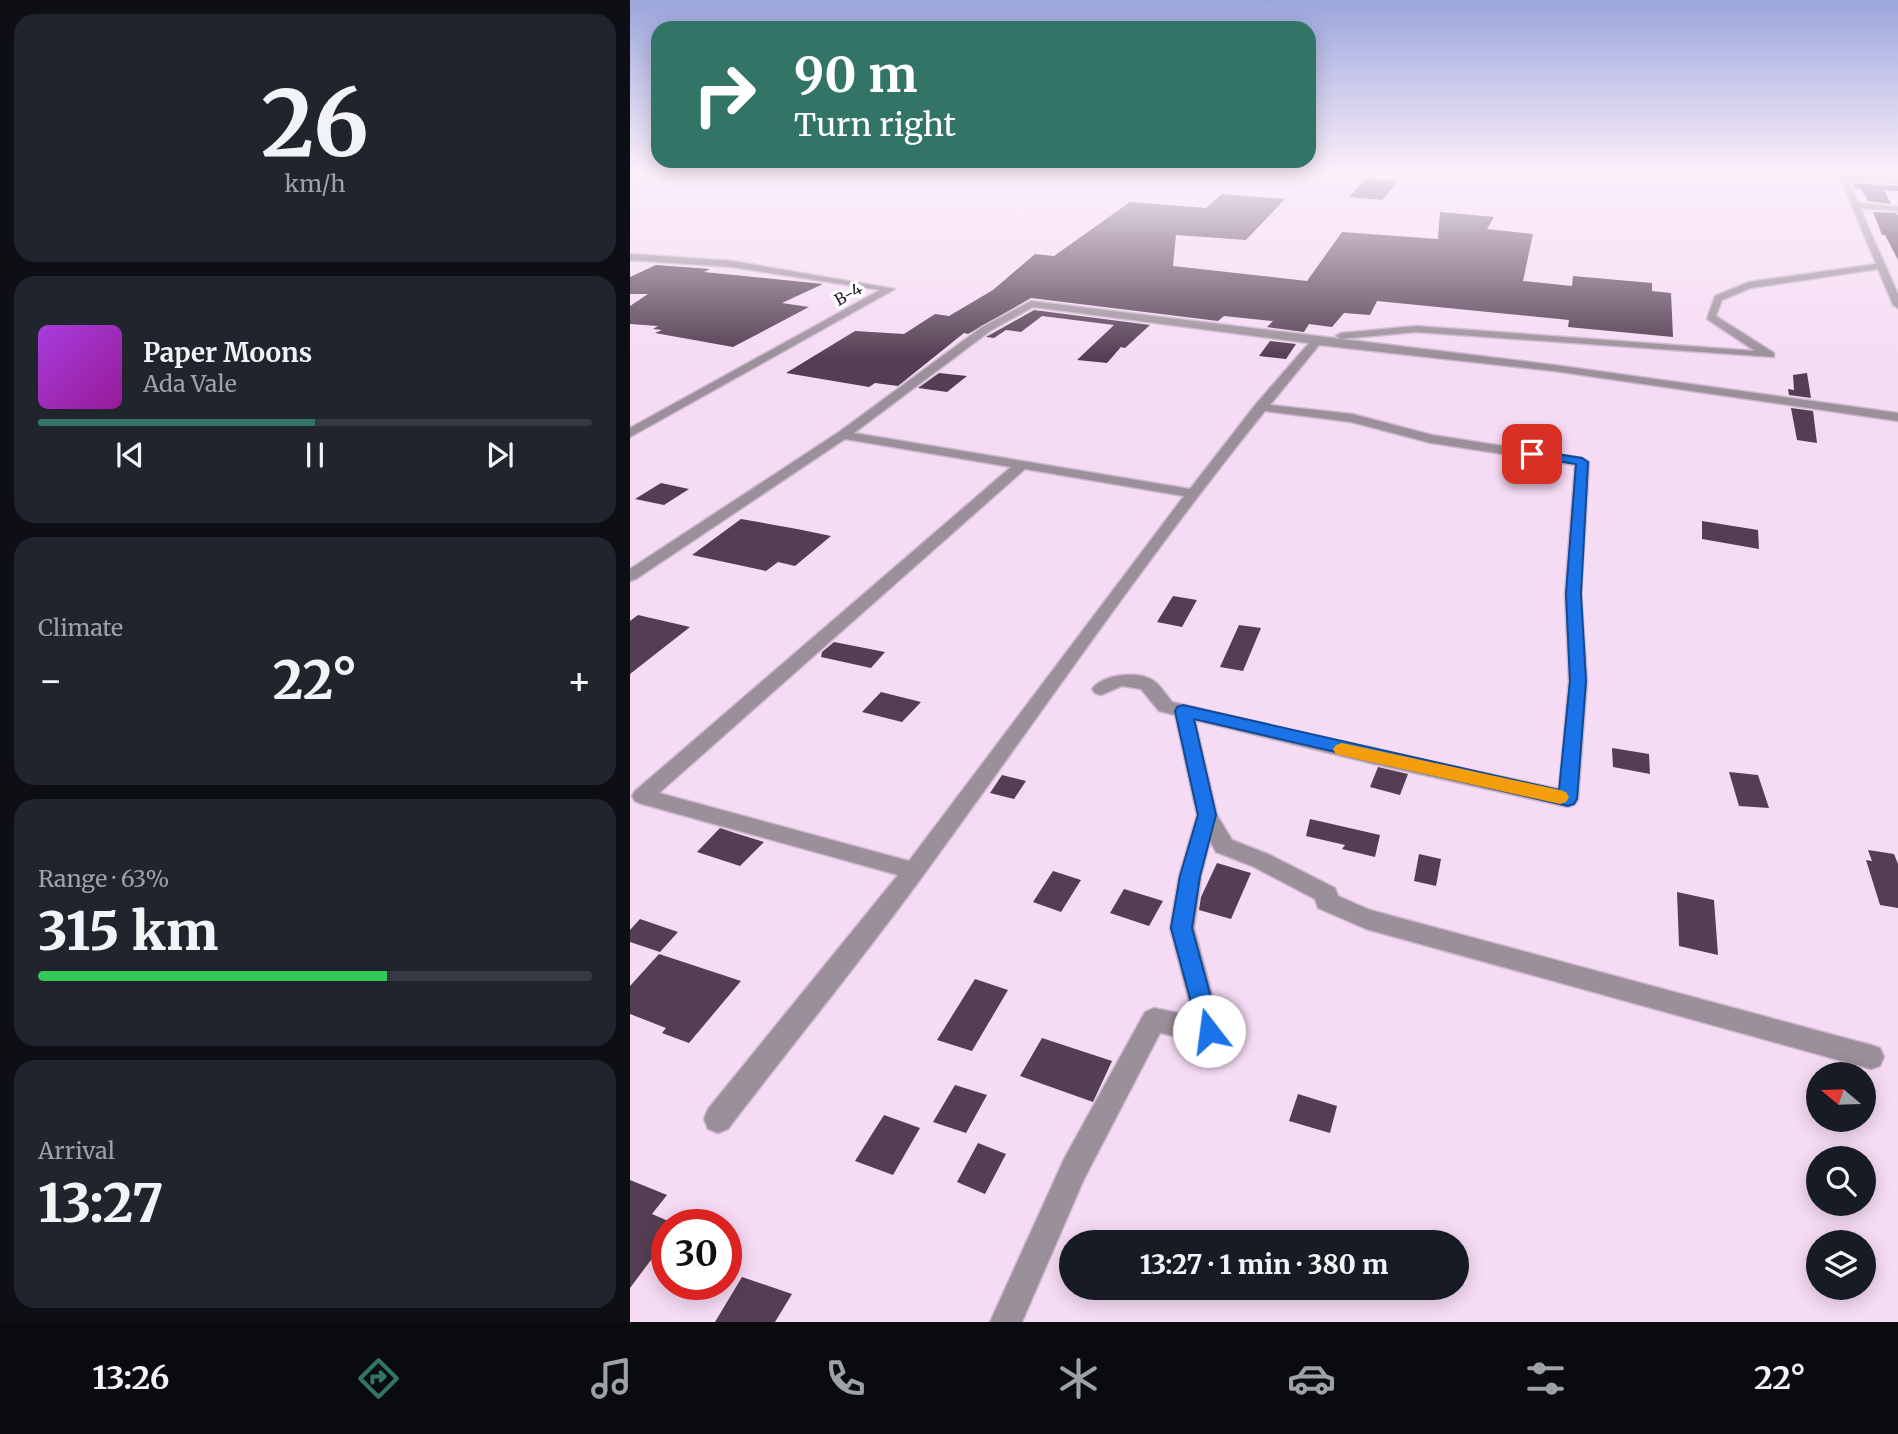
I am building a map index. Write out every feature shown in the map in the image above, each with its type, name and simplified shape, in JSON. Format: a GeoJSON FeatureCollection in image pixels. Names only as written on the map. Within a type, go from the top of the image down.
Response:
{"type":"FeatureCollection","features":[{"type":"Feature","properties":{"kind":"street"},"geometry":{"type":"LineString","coordinates":[[1867,234],[1898,305]]}},
{"type":"Feature","properties":{"kind":"street","name":"B-4"},"geometry":{"type":"LineString","coordinates":[[630,257],[732,264],[890,289],[630,433]]}},
{"type":"Feature","properties":{"kind":"street"},"geometry":{"type":"LineString","coordinates":[[630,576],[843,435],[986,329],[1031,304],[1318,338],[1416,329],[1770,355],[1711,317],[1718,298],[1749,285],[1881,266]]}},
{"type":"Feature","properties":{"kind":"street"},"geometry":{"type":"LineString","coordinates":[[630,440],[885,299]]}},
{"type":"Feature","properties":{"kind":"street"},"geometry":{"type":"LineString","coordinates":[[1190,323],[1316,341],[1554,368],[1898,417]]}},
{"type":"Feature","properties":{"kind":"street"},"geometry":{"type":"LineString","coordinates":[[718,1119],[914,871],[1194,494],[1260,407],[1316,341]]}},
{"type":"Feature","properties":{"kind":"street"},"geometry":{"type":"LineString","coordinates":[[1101,689],[1120,680],[1147,684],[1166,707],[1370,756],[1568,799],[1578,681],[1573,594],[1582,462],[1431,439],[1352,418],[1260,407]]}},
{"type":"Feature","properties":{"kind":"street"},"geometry":{"type":"LineString","coordinates":[[843,435],[1194,494]]}},
{"type":"Feature","properties":{"kind":"street"},"geometry":{"type":"LineString","coordinates":[[636,794],[1022,464]]}},
{"type":"Feature","properties":{"kind":"street"},"geometry":{"type":"LineString","coordinates":[[1183,711],[1207,815],[1224,846],[1260,860],[1327,895],[1326,901],[1366,919],[1871,1057]]}},
{"type":"Feature","properties":{"kind":"street"},"geometry":{"type":"LineString","coordinates":[[636,794],[914,871]]}},
{"type":"Feature","properties":{"kind":"street"},"geometry":{"type":"LineString","coordinates":[[1006,1322],[1040,1238],[1105,1104],[1154,1020],[1209,1031],[1182,928],[1190,876],[1207,815]]}},
{"type":"Feature","properties":{"kind":"building"},"geometry":{"type":"Polygon","coordinates":[[[1085,234],[1252,234],[1246,240],[1176,235],[1173,266],[1307,281],[1341,234],[1438,239],[1438,234],[1533,234],[1523,281],[1572,286],[1573,276],[1652,283],[1652,291],[1671,293],[1673,337],[1568,327],[1569,320],[1377,301],[1370,315],[1344,313],[1332,327],[1309,324],[1304,332],[1267,327],[1273,321],[1224,316],[1218,321],[1031,298],[968,334],[964,333],[898,386],[875,383],[869,387],[786,373],[855,331],[904,334],[935,314],[949,316],[993,290],[1035,254],[1054,256],[1085,234]]]}},
{"type":"Feature","properties":{"kind":"building"},"geometry":{"type":"Polygon","coordinates":[[[1898,234],[1898,260],[1885,235],[1882,235],[1898,234]]]}},
{"type":"Feature","properties":{"kind":"building"},"geometry":{"type":"Polygon","coordinates":[[[656,265],[710,269],[704,272],[823,284],[782,303],[809,307],[733,347],[655,333],[662,330],[653,329],[658,326],[630,324],[630,306],[648,294],[630,294],[630,277],[656,265]]]}},
{"type":"Feature","properties":{"kind":"building"},"geometry":{"type":"Polygon","coordinates":[[[1034,310],[1150,325],[1125,348],[1121,347],[1107,363],[1077,360],[1114,325],[1042,316],[1021,332],[1006,330],[994,338],[986,337],[1034,310]]]}},
{"type":"Feature","properties":{"kind":"building"},"geometry":{"type":"Polygon","coordinates":[[[1270,341],[1296,344],[1286,359],[1259,356],[1270,341]]]}},
{"type":"Feature","properties":{"kind":"building"},"geometry":{"type":"Polygon","coordinates":[[[939,373],[967,376],[947,392],[918,388],[939,373]]]}},
{"type":"Feature","properties":{"kind":"building"},"geometry":{"type":"Polygon","coordinates":[[[1807,373],[1811,398],[1789,395],[1788,389],[1794,390],[1793,375],[1807,373]]]}},
{"type":"Feature","properties":{"kind":"building"},"geometry":{"type":"Polygon","coordinates":[[[1791,408],[1813,411],[1817,443],[1797,440],[1791,408]]]}},
{"type":"Feature","properties":{"kind":"building"},"geometry":{"type":"Polygon","coordinates":[[[661,483],[689,489],[664,505],[635,499],[661,483]]]}},
{"type":"Feature","properties":{"kind":"building"},"geometry":{"type":"Polygon","coordinates":[[[741,519],[831,536],[795,566],[778,562],[766,571],[692,555],[741,519]]]}},
{"type":"Feature","properties":{"kind":"building"},"geometry":{"type":"Polygon","coordinates":[[[1702,521],[1758,530],[1759,549],[1702,539],[1702,521]]]}},
{"type":"Feature","properties":{"kind":"building"},"geometry":{"type":"Polygon","coordinates":[[[1173,596],[1197,600],[1182,627],[1157,622],[1173,596]]]}},
{"type":"Feature","properties":{"kind":"building"},"geometry":{"type":"Polygon","coordinates":[[[638,615],[690,627],[630,674],[630,621],[638,615]]]}},
{"type":"Feature","properties":{"kind":"building"},"geometry":{"type":"Polygon","coordinates":[[[1239,625],[1261,628],[1243,671],[1220,667],[1239,625]]]}},
{"type":"Feature","properties":{"kind":"building"},"geometry":{"type":"Polygon","coordinates":[[[834,642],[885,652],[871,668],[821,657],[822,652],[834,642]]]}},
{"type":"Feature","properties":{"kind":"building"},"geometry":{"type":"Polygon","coordinates":[[[881,692],[921,702],[902,722],[862,712],[881,692]]]}},
{"type":"Feature","properties":{"kind":"building"},"geometry":{"type":"Polygon","coordinates":[[[1612,748],[1649,754],[1650,774],[1613,767],[1612,748]]]}},
{"type":"Feature","properties":{"kind":"building"},"geometry":{"type":"Polygon","coordinates":[[[1378,767],[1408,774],[1400,795],[1370,787],[1378,767]]]}},
{"type":"Feature","properties":{"kind":"building"},"geometry":{"type":"Polygon","coordinates":[[[1729,772],[1758,775],[1769,808],[1739,806],[1729,772]]]}},
{"type":"Feature","properties":{"kind":"building"},"geometry":{"type":"Polygon","coordinates":[[[1002,775],[1026,781],[1014,799],[990,793],[1002,775]]]}},
{"type":"Feature","properties":{"kind":"building"},"geometry":{"type":"Polygon","coordinates":[[[1310,819],[1380,835],[1375,857],[1342,849],[1345,845],[1306,836],[1310,819]]]}},
{"type":"Feature","properties":{"kind":"building"},"geometry":{"type":"Polygon","coordinates":[[[720,828],[764,842],[740,866],[697,852],[720,828]]]}},
{"type":"Feature","properties":{"kind":"building"},"geometry":{"type":"Polygon","coordinates":[[[1868,850],[1894,854],[1898,864],[1898,908],[1880,905],[1866,860],[1872,861],[1868,850]]]}},
{"type":"Feature","properties":{"kind":"building"},"geometry":{"type":"Polygon","coordinates":[[[1419,854],[1441,859],[1436,886],[1414,881],[1419,854]]]}},
{"type":"Feature","properties":{"kind":"building"},"geometry":{"type":"Polygon","coordinates":[[[1217,863],[1251,873],[1231,919],[1199,910],[1201,897],[1217,863]]]}},
{"type":"Feature","properties":{"kind":"building"},"geometry":{"type":"Polygon","coordinates":[[[1053,871],[1081,880],[1061,912],[1033,902],[1053,871]]]}},
{"type":"Feature","properties":{"kind":"building"},"geometry":{"type":"Polygon","coordinates":[[[1124,889],[1163,901],[1149,926],[1110,913],[1124,889]]]}},
{"type":"Feature","properties":{"kind":"building"},"geometry":{"type":"Polygon","coordinates":[[[1677,892],[1714,900],[1718,955],[1679,946],[1677,892]]]}},
{"type":"Feature","properties":{"kind":"building"},"geometry":{"type":"Polygon","coordinates":[[[640,919],[678,932],[660,952],[630,942],[630,930],[640,919]]]}},
{"type":"Feature","properties":{"kind":"building"},"geometry":{"type":"Polygon","coordinates":[[[659,954],[741,981],[689,1043],[662,1033],[666,1028],[630,1014],[630,986],[659,954]]]}},
{"type":"Feature","properties":{"kind":"building"},"geometry":{"type":"Polygon","coordinates":[[[975,979],[1008,990],[972,1051],[937,1040],[975,979]]]}},
{"type":"Feature","properties":{"kind":"building"},"geometry":{"type":"Polygon","coordinates":[[[1042,1038],[1112,1061],[1093,1102],[1020,1076],[1042,1038]]]}},
{"type":"Feature","properties":{"kind":"building"},"geometry":{"type":"Polygon","coordinates":[[[955,1085],[987,1095],[966,1133],[933,1122],[955,1085]]]}},
{"type":"Feature","properties":{"kind":"building"},"geometry":{"type":"Polygon","coordinates":[[[1298,1094],[1337,1106],[1330,1133],[1289,1121],[1298,1094]]]}},
{"type":"Feature","properties":{"kind":"building"},"geometry":{"type":"Polygon","coordinates":[[[884,1115],[920,1128],[893,1175],[855,1161],[884,1115]]]}},
{"type":"Feature","properties":{"kind":"building"},"geometry":{"type":"Polygon","coordinates":[[[978,1143],[1006,1154],[985,1194],[957,1182],[978,1143]]]}},
{"type":"Feature","properties":{"kind":"building"},"geometry":{"type":"Polygon","coordinates":[[[630,1180],[667,1195],[656,1209],[651,1209],[651,1260],[630,1288],[630,1180]]]}},
{"type":"Feature","properties":{"kind":"building"},"geometry":{"type":"Polygon","coordinates":[[[742,1277],[792,1294],[775,1322],[715,1322],[728,1300],[742,1300],[742,1277]]]}},
{"type":"Feature","properties":{"kind":"slow traffic"},"geometry":{"type":"LineString","coordinates":[[1342,749],[1560,797]]}},
{"type":"Feature","properties":{"kind":"route"},"geometry":{"type":"LineString","coordinates":[[1209,1031],[1182,928],[1190,876],[1207,815],[1183,711],[1370,756],[1568,799],[1578,681],[1573,594],[1582,462],[1532,454]]}}]}
